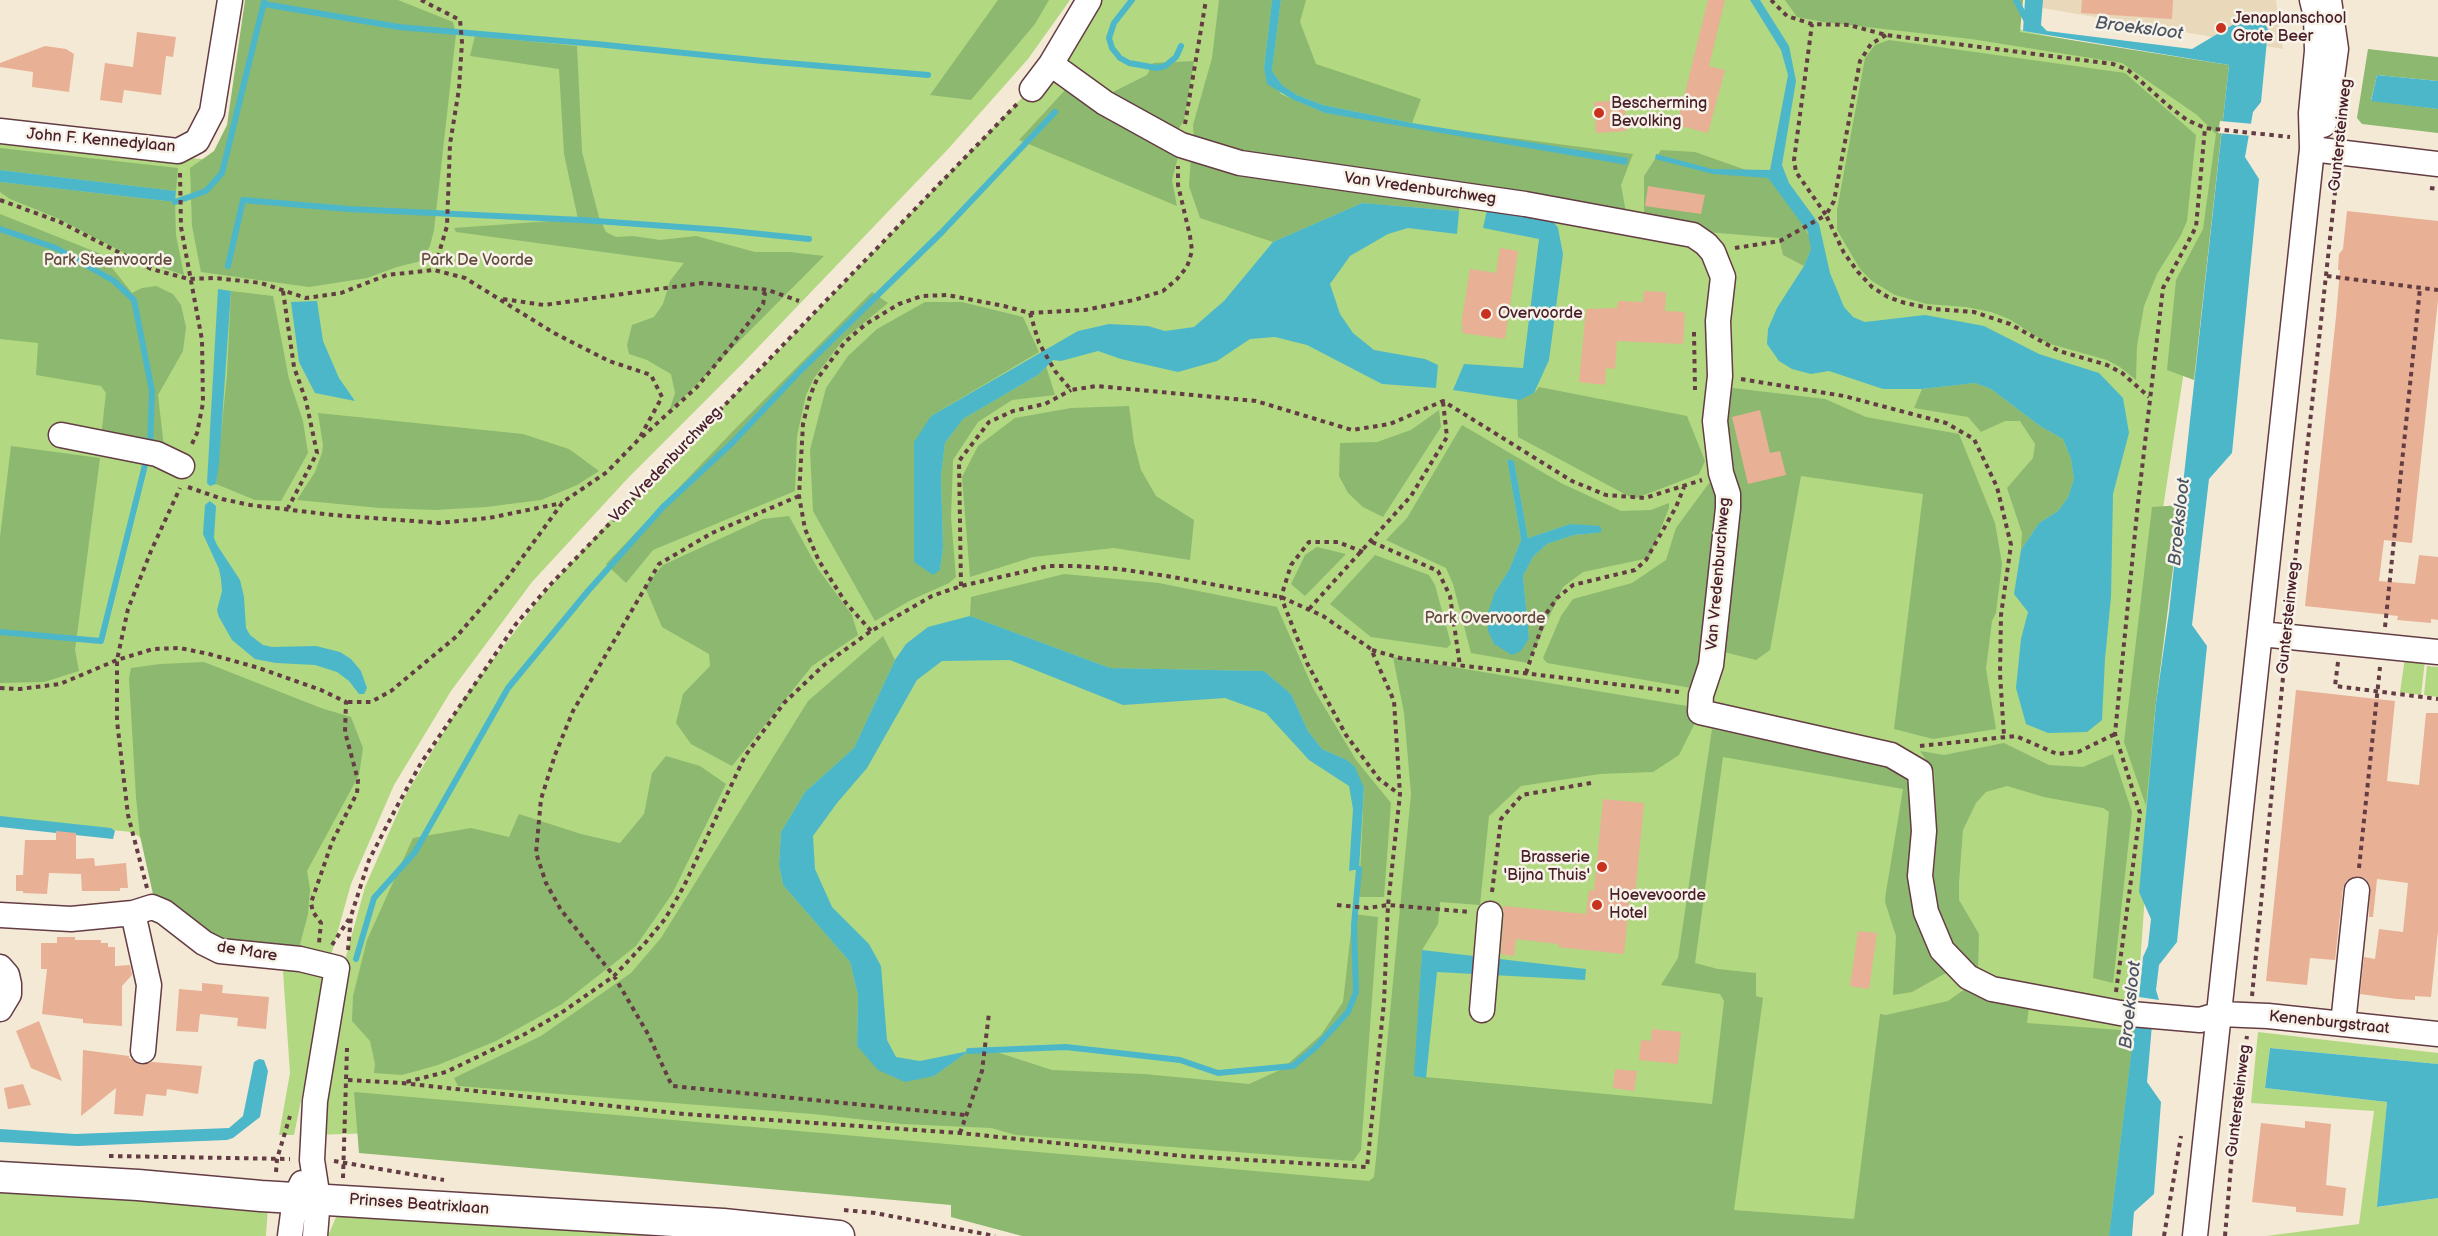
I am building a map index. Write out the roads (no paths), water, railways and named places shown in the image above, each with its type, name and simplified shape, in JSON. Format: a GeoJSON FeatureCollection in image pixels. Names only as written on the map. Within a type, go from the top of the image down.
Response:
{"type":"FeatureCollection","features":[{"type":"Feature","properties":{"kind":"main road","name":"Prinses Beatrixlaan"},"geometry":{"type":"LineString","coordinates":[[0,1177],[723,1224],[839,1236]]}},
{"type":"Feature","properties":{"kind":"street","name":"John F. Kennedylaan"},"geometry":{"type":"LineString","coordinates":[[0,131],[178,151],[197,141],[212,112],[230,0]]}},
{"type":"Feature","properties":{"kind":"street"},"geometry":{"type":"LineString","coordinates":[[1032,89],[1051,64],[1089,0]]}},
{"type":"Feature","properties":{"kind":"street","name":"Guntersteinweg"},"geometry":{"type":"LineString","coordinates":[[2195,1236],[2261,634],[2303,143],[2311,113],[2318,51],[2316,16],[2312,0]]}},
{"type":"Feature","properties":{"kind":"street","name":"Guntersteinweg"},"geometry":{"type":"LineString","coordinates":[[2303,143],[2327,115],[2336,49],[2329,0]]}},
{"type":"Feature","properties":{"kind":"street","name":"Van Vredenburchweg"},"geometry":{"type":"LineString","coordinates":[[1051,64],[1105,103],[1181,145],[1240,163],[1525,204],[1693,235],[1706,244],[1713,252],[1723,277],[1718,321],[1720,376],[1715,421],[1721,473],[1728,494],[1728,508],[1711,665],[1701,695],[1700,712],[1890,755],[1920,772],[1923,831],[1920,876],[1926,912],[1942,950],[1968,977],[1992,989],[2115,1012],[2200,1020],[2220,1014]]}},
{"type":"Feature","properties":{"kind":"street"},"geometry":{"type":"LineString","coordinates":[[2303,143],[2338,154],[2438,165]]}},
{"type":"Feature","properties":{"kind":"street"},"geometry":{"type":"LineString","coordinates":[[61,435],[147,452],[181,475]]}},
{"type":"Feature","properties":{"kind":"street"},"geometry":{"type":"LineString","coordinates":[[2261,634],[2438,652]]}},
{"type":"Feature","properties":{"kind":"street"},"geometry":{"type":"LineString","coordinates":[[2343,1024],[2357,890]]}},
{"type":"Feature","properties":{"kind":"street"},"geometry":{"type":"LineString","coordinates":[[0,915],[71,919],[143,910],[149,985],[142,1051]]}},
{"type":"Feature","properties":{"kind":"street","name":"de Mare"},"geometry":{"type":"LineString","coordinates":[[143,910],[164,912],[204,943],[220,951],[324,961],[312,1160],[306,1198]]}},
{"type":"Feature","properties":{"kind":"street"},"geometry":{"type":"LineString","coordinates":[[1482,1010],[1490,914]]}},
{"type":"Feature","properties":{"kind":"street"},"geometry":{"type":"LineString","coordinates":[[0,968],[7,975],[9,994],[0,1009]]}},
{"type":"Feature","properties":{"kind":"street","name":"Kenenburgstraat"},"geometry":{"type":"LineString","coordinates":[[2220,1014],[2268,1016],[2438,1034]]}},
{"type":"Feature","properties":{"kind":"street"},"geometry":{"type":"LineString","coordinates":[[290,1236],[306,1198]]}},
{"type":"Feature","properties":{"kind":"street"},"geometry":{"type":"LineString","coordinates":[[306,1198],[315,1236]]}},
{"type":"Feature","properties":{"kind":"water"},"geometry":{"type":"Polygon","coordinates":[[[1272,0],[1281,0],[1272,71],[1282,85],[1297,95],[1323,105],[1412,123],[1628,158],[1627,165],[1325,113],[1292,99],[1267,84],[1264,68],[1272,0]]]}},
{"type":"Feature","properties":{"kind":"water"},"geometry":{"type":"Polygon","coordinates":[[[1750,0],[1760,0],[1789,46],[1796,81],[1782,165],[1789,183],[1819,224],[1830,273],[1844,307],[1853,317],[1865,322],[1925,315],[1984,326],[2039,354],[2099,373],[2123,398],[2129,433],[2113,494],[2111,597],[2102,720],[2087,732],[2048,733],[2026,724],[2016,688],[2021,639],[2028,612],[2014,594],[2021,550],[2039,523],[2058,511],[2068,497],[2074,479],[2071,459],[2063,439],[2040,426],[1991,389],[1975,383],[1922,389],[1883,389],[1829,371],[1811,374],[1792,369],[1779,361],[1767,344],[1768,329],[1777,308],[1804,266],[1811,249],[1808,232],[1768,178],[1713,174],[1655,159],[1656,154],[1712,169],[1770,170],[1788,75],[1781,50],[1750,0]]]}},
{"type":"Feature","properties":{"kind":"water"},"geometry":{"type":"Polygon","coordinates":[[[2025,0],[2043,0],[2041,25],[2047,31],[2192,49],[2246,17],[2256,16],[2265,23],[2268,30],[2261,102],[2253,112],[2245,157],[2259,179],[2232,453],[2209,479],[2192,625],[2207,646],[2177,942],[2159,965],[2156,990],[2159,1000],[2139,997],[2143,957],[2148,946],[2151,919],[2139,892],[2156,703],[2169,612],[2229,65],[2023,31],[2025,0]]]}},
{"type":"Feature","properties":{"kind":"water"},"geometry":{"type":"Polygon","coordinates":[[[2377,75],[2438,81],[2438,109],[2371,101],[2377,75]]]}},
{"type":"Feature","properties":{"kind":"water"},"geometry":{"type":"Polygon","coordinates":[[[0,170],[176,191],[175,202],[0,182],[0,170]]]}},
{"type":"Feature","properties":{"kind":"water"},"geometry":{"type":"Polygon","coordinates":[[[1362,203],[1459,211],[1457,234],[1408,228],[1388,234],[1350,256],[1330,284],[1340,314],[1353,333],[1374,350],[1425,359],[1438,365],[1436,388],[1382,384],[1307,345],[1275,337],[1250,339],[1217,361],[1178,372],[1121,359],[1098,351],[1061,361],[1053,360],[1038,375],[963,419],[945,443],[941,476],[943,548],[940,570],[933,575],[914,562],[914,442],[931,416],[1078,331],[1109,324],[1148,326],[1165,331],[1194,327],[1224,301],[1273,242],[1362,203]]]}},
{"type":"Feature","properties":{"kind":"water"},"geometry":{"type":"Polygon","coordinates":[[[1487,210],[1550,217],[1558,228],[1563,254],[1549,360],[1534,393],[1520,400],[1453,390],[1464,364],[1523,368],[1539,239],[1483,228],[1487,210]]]}},
{"type":"Feature","properties":{"kind":"water"},"geometry":{"type":"Polygon","coordinates":[[[218,289],[231,291],[219,464],[216,484],[210,486],[207,483],[218,289]]]}},
{"type":"Feature","properties":{"kind":"water"},"geometry":{"type":"Polygon","coordinates":[[[317,301],[323,341],[339,378],[355,401],[315,393],[299,362],[291,302],[317,301]]]}},
{"type":"Feature","properties":{"kind":"water"},"geometry":{"type":"Polygon","coordinates":[[[1507,459],[1514,461],[1528,538],[1570,524],[1600,526],[1602,531],[1574,535],[1547,544],[1533,557],[1523,576],[1529,638],[1521,651],[1512,655],[1494,644],[1488,631],[1487,616],[1495,592],[1509,570],[1521,540],[1507,459]]]}},
{"type":"Feature","properties":{"kind":"water"},"geometry":{"type":"Polygon","coordinates":[[[210,501],[216,506],[214,538],[240,580],[244,597],[246,628],[250,635],[263,645],[272,647],[316,646],[340,652],[351,659],[361,671],[367,688],[364,694],[359,694],[349,681],[337,672],[315,665],[276,663],[255,659],[232,640],[217,610],[222,591],[221,579],[219,569],[203,534],[205,505],[210,501]]]}},
{"type":"Feature","properties":{"kind":"water"},"geometry":{"type":"Polygon","coordinates":[[[970,616],[1110,668],[1264,671],[1291,694],[1308,731],[1322,749],[1347,760],[1355,767],[1364,788],[1359,869],[1349,871],[1353,809],[1349,786],[1309,760],[1266,713],[1225,698],[1123,705],[1010,660],[942,661],[917,680],[867,768],[813,836],[815,869],[832,907],[869,944],[881,966],[887,1040],[896,1057],[920,1061],[969,1051],[934,1076],[905,1082],[878,1070],[857,1046],[858,995],[850,962],[783,885],[779,865],[781,832],[805,792],[854,748],[895,660],[906,644],[928,627],[970,616]]]}},
{"type":"Feature","properties":{"kind":"water"},"geometry":{"type":"Polygon","coordinates":[[[0,816],[111,828],[115,831],[113,839],[0,827],[0,816]]]}},
{"type":"Feature","properties":{"kind":"water"},"geometry":{"type":"Polygon","coordinates":[[[1422,950],[1586,969],[1585,980],[1437,972],[1426,1078],[1414,1076],[1422,950]]]}},
{"type":"Feature","properties":{"kind":"water"},"geometry":{"type":"Polygon","coordinates":[[[2135,1022],[2152,1025],[2147,1082],[2161,1102],[2154,1194],[2134,1212],[2132,1236],[2109,1236],[2135,1022]]]}},
{"type":"Feature","properties":{"kind":"water"},"geometry":{"type":"Polygon","coordinates":[[[2270,1048],[2438,1064],[2438,1198],[2377,1207],[2387,1102],[2265,1088],[2270,1048]]]}},
{"type":"Feature","properties":{"kind":"water"},"geometry":{"type":"Polygon","coordinates":[[[259,1059],[264,1060],[268,1071],[260,1117],[227,1140],[78,1146],[0,1142],[0,1129],[75,1134],[229,1128],[243,1116],[254,1062],[259,1059]]]}},
{"type":"Feature","properties":{"kind":"waterway"},"geometry":{"type":"LineString","coordinates":[[1132,0],[1114,23],[1109,38],[1112,48],[1120,58],[1129,63],[1157,68],[1165,66],[1176,57],[1181,46]]}},
{"type":"Feature","properties":{"kind":"waterway","name":"Broeksloot"},"geometry":{"type":"LineString","coordinates":[[2016,0],[2029,25]]}},
{"type":"Feature","properties":{"kind":"waterway"},"geometry":{"type":"LineString","coordinates":[[175,202],[206,191],[222,173],[264,2]]}},
{"type":"Feature","properties":{"kind":"waterway"},"geometry":{"type":"LineString","coordinates":[[264,4],[399,27],[928,75]]}},
{"type":"Feature","properties":{"kind":"waterway"},"geometry":{"type":"LineString","coordinates":[[356,959],[374,898],[415,852],[508,688],[588,591],[663,507],[732,443],[800,371],[942,232],[1055,112]]}},
{"type":"Feature","properties":{"kind":"waterway"},"geometry":{"type":"LineString","coordinates":[[228,266],[243,200],[349,209],[582,220],[809,239]]}},
{"type":"Feature","properties":{"kind":"waterway"},"geometry":{"type":"LineString","coordinates":[[0,229],[56,248],[114,281],[134,300],[152,391],[150,447]]}},
{"type":"Feature","properties":{"kind":"waterway"},"geometry":{"type":"LineString","coordinates":[[0,632],[101,641],[147,457]]}},
{"type":"Feature","properties":{"kind":"waterway"},"geometry":{"type":"LineString","coordinates":[[969,1051],[1066,1047],[1180,1060],[1218,1073],[1293,1066],[1316,1047],[1348,1012],[1356,992],[1354,925],[1359,869]]}},
{"type":"Feature","properties":{"kind":"place","name":"Jenaplanschool Grote Beer"},"geometry":{"type":"Point","coordinates":[2221,28]}},
{"type":"Feature","properties":{"kind":"place","name":"Bescherming Bevolking"},"geometry":{"type":"Point","coordinates":[1599,113]}},
{"type":"Feature","properties":{"kind":"place","name":"Overvoorde"},"geometry":{"type":"Point","coordinates":[1486,314]}},
{"type":"Feature","properties":{"kind":"place","name":"Brasserie 'Bijna Thuis'"},"geometry":{"type":"Point","coordinates":[1602,867]}},
{"type":"Feature","properties":{"kind":"place","name":"Hoevevoorde Hotel"},"geometry":{"type":"Point","coordinates":[1597,905]}},
{"type":"Feature","properties":{"kind":"park label","name":"Park Steenvoorde"},"geometry":{"type":"Point","coordinates":[108,261]}},
{"type":"Feature","properties":{"kind":"park label","name":"Park De Voorde"},"geometry":{"type":"Point","coordinates":[477,261]}},
{"type":"Feature","properties":{"kind":"park label","name":"Park Overvoorde"},"geometry":{"type":"Point","coordinates":[1485,619]}}]}
